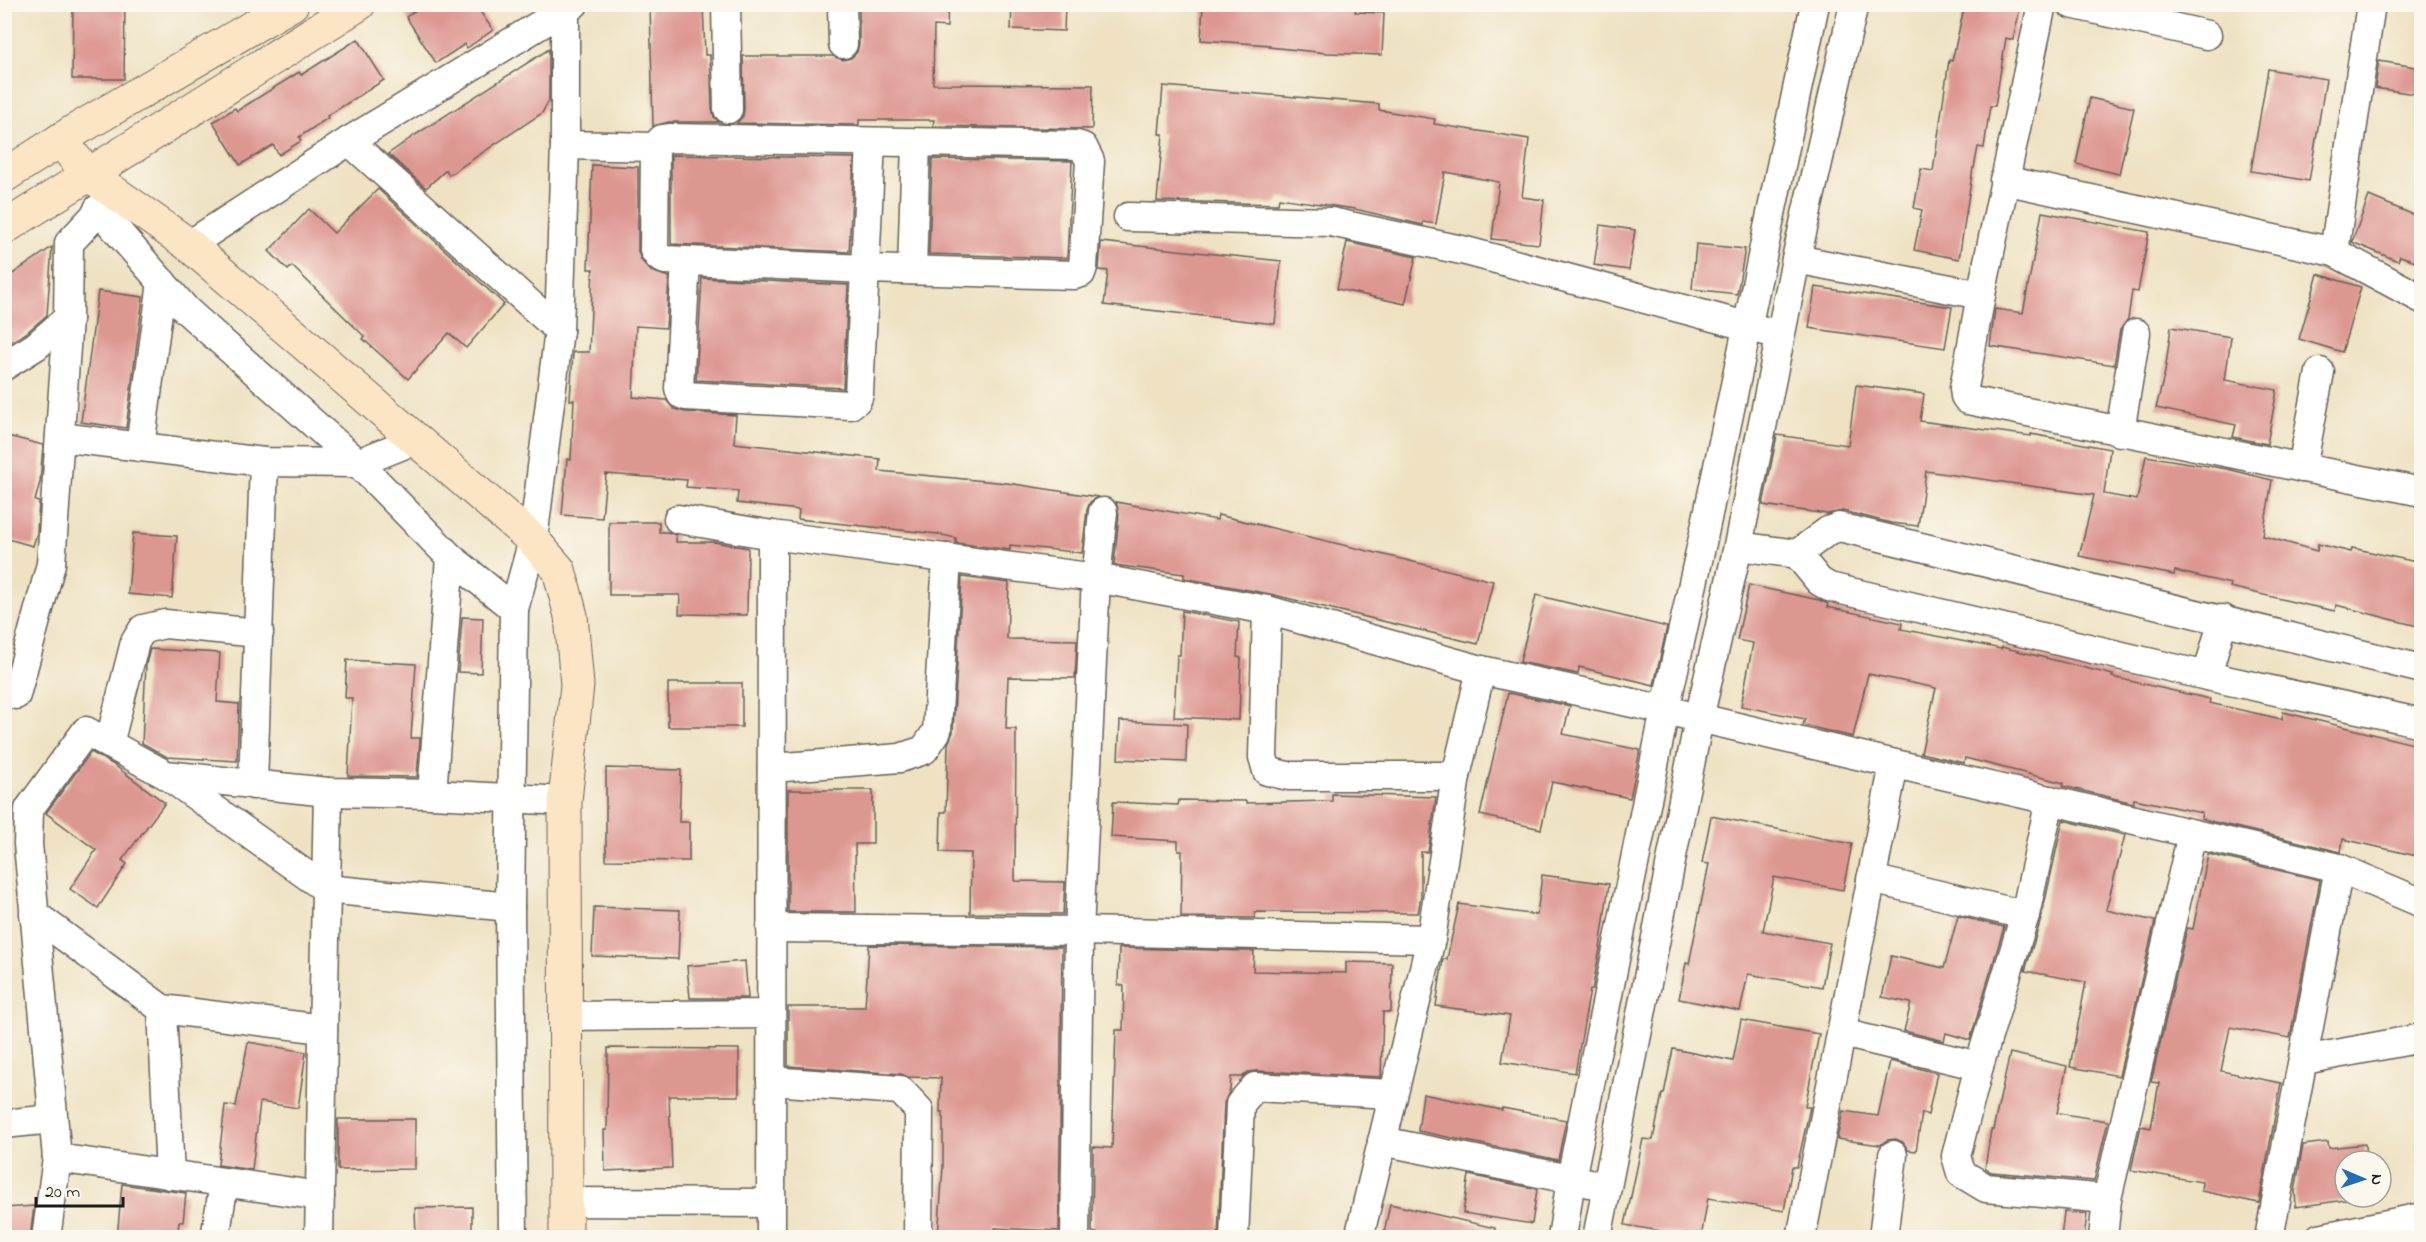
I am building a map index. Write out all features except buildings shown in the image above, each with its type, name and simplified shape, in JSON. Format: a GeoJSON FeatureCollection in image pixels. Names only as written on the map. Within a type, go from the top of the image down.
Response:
{"type":"FeatureCollection","features":[{"type":"Feature","properties":{"kind":"street"},"geometry":{"type":"LineString","coordinates":[[4,176],[60,140],[292,4]]}},
{"type":"Feature","properties":{"kind":"street"},"geometry":{"type":"LineString","coordinates":[[4,228],[359,4]]}},
{"type":"Feature","properties":{"kind":"street"},"geometry":{"type":"LineString","coordinates":[[726,4],[728,109]]}},
{"type":"Feature","properties":{"kind":"street"},"geometry":{"type":"LineString","coordinates":[[842,4],[843,44]]}},
{"type":"Feature","properties":{"kind":"street"},"geometry":{"type":"LineString","coordinates":[[1562,1238],[1571,1179],[1665,710],[1815,4]]}},
{"type":"Feature","properties":{"kind":"street"},"geometry":{"type":"LineString","coordinates":[[1597,1238],[1699,719],[1738,546],[1796,259],[1854,4]]}},
{"type":"Feature","properties":{"kind":"street"},"geometry":{"type":"LineString","coordinates":[[2042,4],[1981,295],[1964,388],[1965,396],[1975,402],[2421,492]]}},
{"type":"Feature","properties":{"kind":"street"},"geometry":{"type":"LineString","coordinates":[[2071,4],[2207,35]]}},
{"type":"Feature","properties":{"kind":"street"},"geometry":{"type":"LineString","coordinates":[[2334,252],[2371,4]]}},
{"type":"Feature","properties":{"kind":"street"},"geometry":{"type":"LineString","coordinates":[[189,245],[349,141],[569,7]]}},
{"type":"Feature","properties":{"kind":"street"},"geometry":{"type":"LineString","coordinates":[[513,1238],[510,907],[514,609],[533,540],[559,330],[569,7]]}},
{"type":"Feature","properties":{"kind":"street"},"geometry":{"type":"LineString","coordinates":[[662,139],[870,142],[1077,145],[1083,147],[1090,161],[1081,273],[1074,275],[866,269],[666,260],[659,257],[654,250],[655,147],[662,139]]}},
{"type":"Feature","properties":{"kind":"street"},"geometry":{"type":"LineString","coordinates":[[60,140],[88,174],[162,282],[186,310],[358,463],[450,557],[514,609]]}},
{"type":"Feature","properties":{"kind":"street"},"geometry":{"type":"LineString","coordinates":[[349,141],[559,330]]}},
{"type":"Feature","properties":{"kind":"street"},"geometry":{"type":"LineString","coordinates":[[686,261],[679,388],[681,394],[850,405],[857,400],[859,394],[870,142]]}},
{"type":"Feature","properties":{"kind":"street"},"geometry":{"type":"LineString","coordinates":[[912,270],[916,143]]}},
{"type":"Feature","properties":{"kind":"street"},"geometry":{"type":"LineString","coordinates":[[565,145],[655,147]]}},
{"type":"Feature","properties":{"kind":"street"},"geometry":{"type":"LineString","coordinates":[[2004,180],[2334,252],[2421,299]]}},
{"type":"Feature","properties":{"kind":"street"},"geometry":{"type":"LineString","coordinates":[[107,201],[189,245],[533,540],[559,570],[571,616],[577,685],[565,801],[566,1238]]}},
{"type":"Feature","properties":{"kind":"street"},"geometry":{"type":"LineString","coordinates":[[4,692],[16,695],[51,564],[68,318],[69,243],[107,201]]}},
{"type":"Feature","properties":{"kind":"street"},"geometry":{"type":"LineString","coordinates":[[1128,217],[1331,222],[1466,252],[1782,336]]}},
{"type":"Feature","properties":{"kind":"street"},"geometry":{"type":"LineString","coordinates":[[1796,259],[1981,295]]}},
{"type":"Feature","properties":{"kind":"street"},"geometry":{"type":"LineString","coordinates":[[140,447],[162,282]]}},
{"type":"Feature","properties":{"kind":"street"},"geometry":{"type":"LineString","coordinates":[[4,366],[36,346],[68,318]]}},
{"type":"Feature","properties":{"kind":"street"},"geometry":{"type":"LineString","coordinates":[[2120,432],[2136,333]]}},
{"type":"Feature","properties":{"kind":"street"},"geometry":{"type":"LineString","coordinates":[[2302,468],[2320,372]]}},
{"type":"Feature","properties":{"kind":"street"},"geometry":{"type":"LineString","coordinates":[[60,437],[264,462],[358,463],[415,440]]}},
{"type":"Feature","properties":{"kind":"street"},"geometry":{"type":"LineString","coordinates":[[254,785],[264,462]]}},
{"type":"Feature","properties":{"kind":"street"},"geometry":{"type":"LineString","coordinates":[[1075,1238],[1079,931],[1096,578],[1102,512]]}},
{"type":"Feature","properties":{"kind":"street"},"geometry":{"type":"LineString","coordinates":[[678,519],[772,536],[1096,578],[1268,610],[1481,670],[1665,710],[2339,868],[2421,903]]}},
{"type":"Feature","properties":{"kind":"street"},"geometry":{"type":"LineString","coordinates":[[1797,554],[1828,531],[1839,527],[2421,669]]}},
{"type":"Feature","properties":{"kind":"street"},"geometry":{"type":"LineString","coordinates":[[771,1238],[772,536]]}},
{"type":"Feature","properties":{"kind":"street"},"geometry":{"type":"LineString","coordinates":[[1738,546],[1797,554],[1819,581],[1829,586],[2207,676],[2421,723]]}},
{"type":"Feature","properties":{"kind":"street"},"geometry":{"type":"LineString","coordinates":[[432,794],[450,557]]}},
{"type":"Feature","properties":{"kind":"street"},"geometry":{"type":"LineString","coordinates":[[772,768],[900,758],[924,750],[937,731],[947,558]]}},
{"type":"Feature","properties":{"kind":"street"},"geometry":{"type":"LineString","coordinates":[[1268,610],[1263,757],[1267,771],[1288,776],[1456,776]]}},
{"type":"Feature","properties":{"kind":"street"},"geometry":{"type":"LineString","coordinates":[[2207,676],[2223,619]]}},
{"type":"Feature","properties":{"kind":"street"},"geometry":{"type":"LineString","coordinates":[[110,744],[135,642],[143,628],[165,624],[259,633]]}},
{"type":"Feature","properties":{"kind":"street"},"geometry":{"type":"LineString","coordinates":[[1359,1238],[1431,939],[1456,776],[1481,670]]}},
{"type":"Feature","properties":{"kind":"street"},"geometry":{"type":"LineString","coordinates":[[46,1238],[57,1158],[27,844],[29,808],[86,731],[166,775],[326,889],[510,907]]}},
{"type":"Feature","properties":{"kind":"street"},"geometry":{"type":"LineString","coordinates":[[1801,1238],[1894,764]]}},
{"type":"Feature","properties":{"kind":"street"},"geometry":{"type":"LineString","coordinates":[[166,775],[328,792],[432,794],[565,801]]}},
{"type":"Feature","properties":{"kind":"street"},"geometry":{"type":"LineString","coordinates":[[319,1238],[328,792]]}},
{"type":"Feature","properties":{"kind":"street"},"geometry":{"type":"LineString","coordinates":[[2050,800],[2025,915],[1979,1066],[1956,1156],[1961,1173],[1986,1188],[2108,1199]]}},
{"type":"Feature","properties":{"kind":"street"},"geometry":{"type":"LineString","coordinates":[[2103,1238],[2108,1199],[2192,834]]}},
{"type":"Feature","properties":{"kind":"street"},"geometry":{"type":"LineString","coordinates":[[2269,1238],[2339,868]]}},
{"type":"Feature","properties":{"kind":"street"},"geometry":{"type":"LineString","coordinates":[[1871,879],[2025,915]]}},
{"type":"Feature","properties":{"kind":"street"},"geometry":{"type":"LineString","coordinates":[[34,914],[162,1009],[323,1029]]}},
{"type":"Feature","properties":{"kind":"street"},"geometry":{"type":"LineString","coordinates":[[771,928],[1079,931],[1431,939]]}},
{"type":"Feature","properties":{"kind":"street"},"geometry":{"type":"LineString","coordinates":[[162,1009],[171,1175]]}},
{"type":"Feature","properties":{"kind":"street"},"geometry":{"type":"LineString","coordinates":[[564,1016],[771,1014]]}},
{"type":"Feature","properties":{"kind":"street"},"geometry":{"type":"LineString","coordinates":[[1842,1033],[1979,1066]]}},
{"type":"Feature","properties":{"kind":"street"},"geometry":{"type":"LineString","coordinates":[[2304,1060],[2421,1038]]}},
{"type":"Feature","properties":{"kind":"street"},"geometry":{"type":"LineString","coordinates":[[771,1081],[900,1090],[918,1110],[918,1238]]}},
{"type":"Feature","properties":{"kind":"street"},"geometry":{"type":"LineString","coordinates":[[1234,1238],[1240,1104],[1255,1088],[1393,1094]]}},
{"type":"Feature","properties":{"kind":"street"},"geometry":{"type":"LineString","coordinates":[[4,1124],[53,1119]]}},
{"type":"Feature","properties":{"kind":"street"},"geometry":{"type":"LineString","coordinates":[[1382,1141],[1605,1188]]}},
{"type":"Feature","properties":{"kind":"street"},"geometry":{"type":"LineString","coordinates":[[1883,1238],[1893,1155]]}},
{"type":"Feature","properties":{"kind":"street"},"geometry":{"type":"LineString","coordinates":[[57,1158],[320,1196]]}},
{"type":"Feature","properties":{"kind":"street"},"geometry":{"type":"LineString","coordinates":[[215,1238],[224,1183]]}},
{"type":"Feature","properties":{"kind":"street"},"geometry":{"type":"LineString","coordinates":[[565,1202],[771,1203]]}},
{"type":"Feature","properties":{"kind":"street"},"geometry":{"type":"LineString","coordinates":[[2319,1238],[2421,1217]]}}]}
